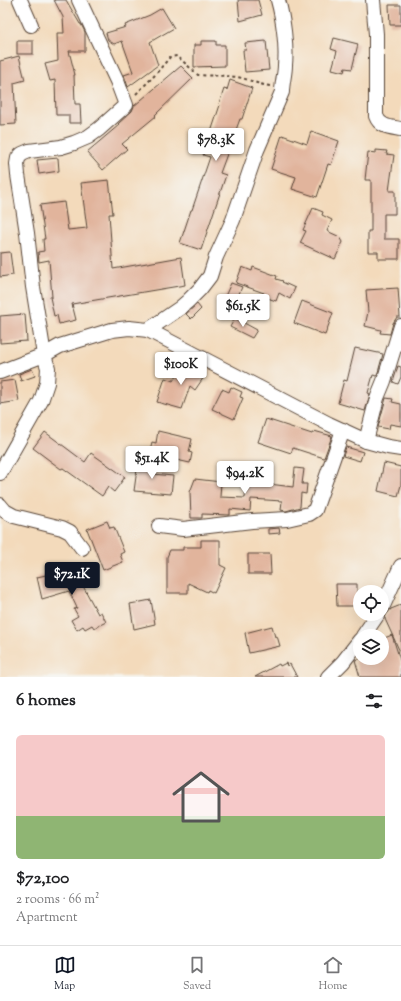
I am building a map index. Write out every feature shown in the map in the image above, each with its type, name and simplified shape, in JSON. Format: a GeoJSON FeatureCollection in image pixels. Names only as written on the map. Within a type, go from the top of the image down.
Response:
{"type":"FeatureCollection","features":[{"type":"Feature","properties":{"kind":"street"},"geometry":{"type":"LineString","coordinates":[[20,0],[31,25]]}},
{"type":"Feature","properties":{"kind":"street"},"geometry":{"type":"LineString","coordinates":[[0,473],[41,401],[47,383],[48,368],[44,355],[28,233],[18,175],[18,158],[22,154],[29,151],[74,144],[99,130],[126,106],[117,81],[79,0]]}},
{"type":"Feature","properties":{"kind":"street"},"geometry":{"type":"LineString","coordinates":[[148,330],[180,308],[200,289],[210,276],[216,257],[233,220],[257,150],[282,92],[286,65],[285,42],[278,0]]}},
{"type":"Feature","properties":{"kind":"street"},"geometry":{"type":"LineString","coordinates":[[373,0],[376,34],[376,116],[378,122],[383,125],[401,129]]}},
{"type":"Feature","properties":{"kind":"street"},"geometry":{"type":"LineString","coordinates":[[366,441],[377,398],[384,381],[401,326]]}},
{"type":"Feature","properties":{"kind":"street"},"geometry":{"type":"LineString","coordinates":[[0,372],[44,355],[60,346],[112,330],[129,328],[148,330],[300,409],[366,441],[401,449]]}},
{"type":"Feature","properties":{"kind":"street"},"geometry":{"type":"LineString","coordinates":[[159,526],[183,529],[252,521],[287,519],[309,514],[315,510],[343,430]]}},
{"type":"Feature","properties":{"kind":"street"},"geometry":{"type":"LineString","coordinates":[[0,506],[14,516],[62,528],[70,532],[82,548]]}},
{"type":"Feature","properties":{"kind":"street"},"geometry":{"type":"LineString","coordinates":[[389,593],[401,566]]}},
{"type":"Feature","properties":{"kind":"street"},"geometry":{"type":"LineString","coordinates":[[328,677],[353,649]]}},
{"type":"Feature","properties":{"kind":"path"},"geometry":{"type":"LineString","coordinates":[[126,106],[170,57],[177,56],[198,75],[224,75],[238,77],[262,85],[282,86]]}},
{"type":"Feature","properties":{"kind":"building"},"geometry":{"type":"Polygon","coordinates":[[[54,0],[66,0],[85,32],[85,51],[69,51],[75,75],[75,104],[80,104],[81,123],[69,123],[69,115],[56,115],[55,80],[50,81],[45,64],[58,61],[57,33],[64,33],[63,17],[54,0]]]}},
{"type":"Feature","properties":{"kind":"building"},"geometry":{"type":"Polygon","coordinates":[[[238,0],[258,0],[262,15],[240,21],[238,0]]]}},
{"type":"Feature","properties":{"kind":"building"},"geometry":{"type":"Polygon","coordinates":[[[389,5],[401,5],[401,25],[390,25],[389,5]]]}},
{"type":"Feature","properties":{"kind":"building"},"geometry":{"type":"Polygon","coordinates":[[[162,8],[174,28],[150,42],[158,65],[128,87],[124,75],[133,72],[122,41],[114,44],[108,40],[106,33],[126,27],[125,25],[150,15],[162,8]]]}},
{"type":"Feature","properties":{"kind":"building"},"geometry":{"type":"Polygon","coordinates":[[[334,38],[358,44],[352,69],[345,68],[344,72],[332,69],[337,51],[331,49],[334,38]]]}},
{"type":"Feature","properties":{"kind":"building"},"geometry":{"type":"Polygon","coordinates":[[[17,41],[33,41],[33,54],[17,54],[17,41]]]}},
{"type":"Feature","properties":{"kind":"building"},"geometry":{"type":"Polygon","coordinates":[[[201,41],[216,41],[216,45],[225,45],[225,66],[194,67],[194,45],[201,45],[201,41]]]}},
{"type":"Feature","properties":{"kind":"building"},"geometry":{"type":"Polygon","coordinates":[[[266,41],[269,70],[245,72],[243,50],[246,50],[245,43],[266,41]]]}},
{"type":"Feature","properties":{"kind":"building"},"geometry":{"type":"Polygon","coordinates":[[[19,56],[25,80],[14,83],[16,124],[0,125],[0,61],[19,56]]]}},
{"type":"Feature","properties":{"kind":"building"},"geometry":{"type":"Polygon","coordinates":[[[181,66],[193,78],[155,115],[156,116],[122,144],[127,149],[103,170],[87,152],[119,125],[118,124],[132,111],[134,106],[181,66]]]}},
{"type":"Feature","properties":{"kind":"building"},"geometry":{"type":"Polygon","coordinates":[[[230,80],[252,88],[242,119],[240,119],[220,173],[226,175],[201,250],[180,243],[210,157],[203,155],[207,145],[203,143],[207,130],[211,132],[224,89],[227,90],[230,80]]]}},
{"type":"Feature","properties":{"kind":"building"},"geometry":{"type":"Polygon","coordinates":[[[311,131],[339,141],[331,165],[328,164],[317,197],[292,189],[296,177],[271,169],[282,135],[307,144],[311,131]]]}},
{"type":"Feature","properties":{"kind":"building"},"geometry":{"type":"Polygon","coordinates":[[[376,150],[387,151],[386,154],[394,155],[389,191],[395,191],[395,214],[384,214],[384,239],[399,239],[399,259],[378,259],[378,252],[368,252],[368,231],[371,231],[371,180],[365,180],[368,152],[376,153],[376,150]]]}},
{"type":"Feature","properties":{"kind":"building"},"geometry":{"type":"Polygon","coordinates":[[[58,158],[59,171],[39,174],[37,160],[58,158]]]}},
{"type":"Feature","properties":{"kind":"building"},"geometry":{"type":"Polygon","coordinates":[[[109,180],[113,214],[109,214],[113,269],[181,257],[185,285],[72,304],[76,320],[59,324],[57,315],[54,316],[50,297],[52,297],[49,260],[39,262],[38,252],[44,251],[43,239],[45,239],[40,205],[64,202],[68,230],[87,228],[81,183],[109,180]]]}},
{"type":"Feature","properties":{"kind":"building"},"geometry":{"type":"Polygon","coordinates":[[[313,208],[323,212],[322,215],[332,220],[327,231],[340,237],[343,242],[335,259],[300,243],[306,231],[303,230],[313,208]]]}},
{"type":"Feature","properties":{"kind":"building"},"geometry":{"type":"Polygon","coordinates":[[[10,252],[13,275],[0,277],[0,253],[10,252]]]}},
{"type":"Feature","properties":{"kind":"building"},"geometry":{"type":"Polygon","coordinates":[[[242,267],[252,271],[253,267],[277,276],[276,279],[295,288],[290,299],[279,293],[276,301],[262,296],[264,293],[236,283],[242,267]]]}},
{"type":"Feature","properties":{"kind":"building"},"geometry":{"type":"Polygon","coordinates":[[[231,283],[242,287],[233,307],[222,303],[231,283]]]}},
{"type":"Feature","properties":{"kind":"building"},"geometry":{"type":"Polygon","coordinates":[[[398,288],[400,317],[397,317],[393,323],[390,334],[380,333],[381,330],[365,326],[368,312],[366,290],[398,288]]]}},
{"type":"Feature","properties":{"kind":"building"},"geometry":{"type":"Polygon","coordinates":[[[302,301],[333,313],[325,335],[294,323],[302,301]]]}},
{"type":"Feature","properties":{"kind":"building"},"geometry":{"type":"Polygon","coordinates":[[[197,304],[201,309],[191,319],[186,314],[197,304]]]}},
{"type":"Feature","properties":{"kind":"building"},"geometry":{"type":"Polygon","coordinates":[[[25,314],[27,341],[0,343],[0,316],[25,314]]]}},
{"type":"Feature","properties":{"kind":"building"},"geometry":{"type":"Polygon","coordinates":[[[235,318],[257,330],[252,338],[230,327],[235,318]]]}},
{"type":"Feature","properties":{"kind":"building"},"geometry":{"type":"Polygon","coordinates":[[[355,348],[383,354],[377,376],[373,375],[365,411],[338,403],[344,380],[347,381],[355,348]]]}},
{"type":"Feature","properties":{"kind":"building"},"geometry":{"type":"Polygon","coordinates":[[[187,360],[206,374],[195,390],[190,386],[182,409],[157,402],[165,378],[173,381],[187,360]]]}},
{"type":"Feature","properties":{"kind":"building"},"geometry":{"type":"Polygon","coordinates":[[[398,366],[401,367],[401,377],[398,384],[393,382],[398,366]]]}},
{"type":"Feature","properties":{"kind":"building"},"geometry":{"type":"Polygon","coordinates":[[[32,369],[35,376],[21,381],[19,374],[32,369]]]}},
{"type":"Feature","properties":{"kind":"building"},"geometry":{"type":"Polygon","coordinates":[[[15,380],[19,401],[0,404],[0,382],[15,380]]]}},
{"type":"Feature","properties":{"kind":"building"},"geometry":{"type":"Polygon","coordinates":[[[231,387],[242,392],[240,397],[243,398],[234,419],[212,409],[222,389],[229,392],[231,387]]]}},
{"type":"Feature","properties":{"kind":"building"},"geometry":{"type":"Polygon","coordinates":[[[386,398],[393,399],[392,402],[401,404],[401,426],[390,424],[389,429],[378,427],[386,398]]]}},
{"type":"Feature","properties":{"kind":"building"},"geometry":{"type":"Polygon","coordinates":[[[266,419],[312,434],[314,431],[332,436],[324,458],[293,448],[291,453],[258,442],[266,419]]]}},
{"type":"Feature","properties":{"kind":"building"},"geometry":{"type":"Polygon","coordinates":[[[158,431],[192,439],[189,452],[192,453],[190,463],[149,454],[152,442],[156,443],[158,431]]]}},
{"type":"Feature","properties":{"kind":"building"},"geometry":{"type":"Polygon","coordinates":[[[45,432],[85,462],[91,453],[125,477],[114,492],[108,487],[102,496],[63,468],[61,469],[33,448],[45,432]]]}},
{"type":"Feature","properties":{"kind":"building"},"geometry":{"type":"Polygon","coordinates":[[[346,447],[363,452],[360,461],[343,456],[346,447]]]}},
{"type":"Feature","properties":{"kind":"building"},"geometry":{"type":"Polygon","coordinates":[[[138,462],[154,464],[153,474],[173,476],[171,494],[134,491],[138,462]]]}},
{"type":"Feature","properties":{"kind":"building"},"geometry":{"type":"Polygon","coordinates":[[[384,463],[401,467],[401,485],[398,496],[378,491],[384,463]]]}},
{"type":"Feature","properties":{"kind":"building"},"geometry":{"type":"Polygon","coordinates":[[[295,468],[304,469],[302,484],[307,484],[306,494],[301,493],[300,507],[286,511],[281,510],[282,501],[251,499],[250,511],[230,509],[230,515],[202,514],[202,518],[191,518],[190,492],[195,479],[221,482],[220,497],[245,498],[248,469],[257,470],[257,472],[270,473],[269,484],[293,487],[295,468]]]}},
{"type":"Feature","properties":{"kind":"building"},"geometry":{"type":"Polygon","coordinates":[[[107,521],[110,528],[114,527],[124,552],[120,554],[123,562],[103,570],[87,529],[107,521]]]}},
{"type":"Feature","properties":{"kind":"building"},"geometry":{"type":"Polygon","coordinates":[[[279,528],[280,533],[268,534],[268,529],[279,528]]]}},
{"type":"Feature","properties":{"kind":"building"},"geometry":{"type":"Polygon","coordinates":[[[201,540],[220,540],[220,565],[226,568],[214,593],[208,590],[207,592],[188,583],[188,593],[167,593],[167,557],[170,550],[183,550],[183,547],[201,547],[201,540]]]}},
{"type":"Feature","properties":{"kind":"building"},"geometry":{"type":"Polygon","coordinates":[[[248,554],[270,554],[271,574],[248,574],[248,554]]]}},
{"type":"Feature","properties":{"kind":"building"},"geometry":{"type":"Polygon","coordinates":[[[79,567],[87,583],[83,586],[98,614],[101,612],[106,622],[94,628],[92,625],[85,629],[83,626],[77,630],[71,620],[78,616],[74,609],[77,608],[69,591],[42,599],[37,577],[55,573],[56,575],[65,570],[67,573],[79,567]]]}},
{"type":"Feature","properties":{"kind":"building"},"geometry":{"type":"Polygon","coordinates":[[[336,584],[357,584],[353,585],[353,606],[337,606],[336,584]]]}},
{"type":"Feature","properties":{"kind":"building"},"geometry":{"type":"Polygon","coordinates":[[[151,600],[155,624],[134,629],[130,604],[151,600]]]}},
{"type":"Feature","properties":{"kind":"building"},"geometry":{"type":"Polygon","coordinates":[[[401,605],[401,654],[386,621],[389,621],[389,611],[401,605]]]}},
{"type":"Feature","properties":{"kind":"building"},"geometry":{"type":"Polygon","coordinates":[[[272,626],[275,637],[277,636],[280,646],[249,653],[245,633],[272,626]]]}},
{"type":"Feature","properties":{"kind":"building"},"geometry":{"type":"Polygon","coordinates":[[[392,635],[401,663],[401,677],[360,677],[356,665],[389,665],[389,636],[392,635]]]}},
{"type":"Feature","properties":{"kind":"building"},"geometry":{"type":"Polygon","coordinates":[[[286,663],[287,666],[290,664],[297,677],[255,677],[279,664],[280,666],[286,663]]]}}]}
